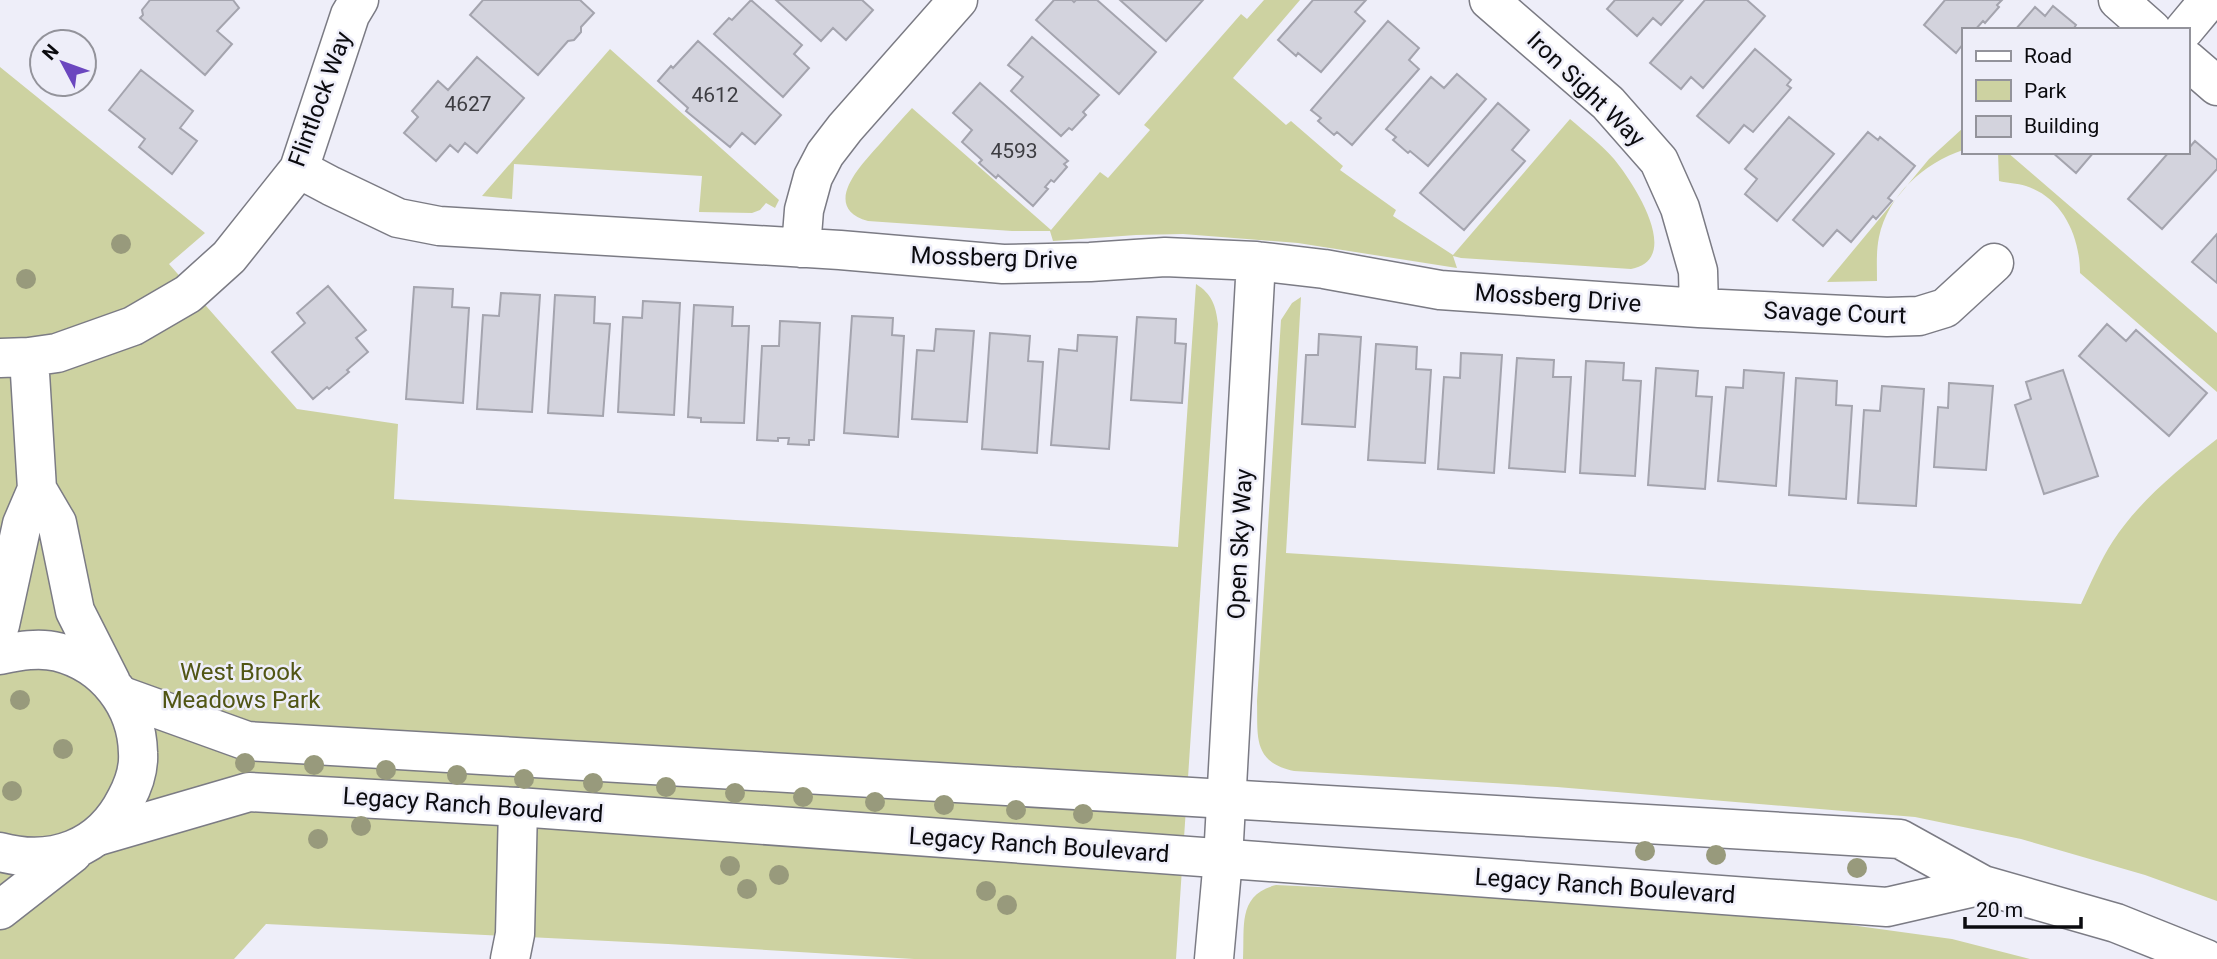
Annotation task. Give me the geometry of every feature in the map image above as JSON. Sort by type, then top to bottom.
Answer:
[{"type":"street","name":"Flintlock Way","points":[[14,358],[57,354],[133,326],[188,294],[229,257],[299,169],[351,15],[359,0]]},
{"type":"street","points":[[801,248],[804,210],[813,177],[825,154],[958,0]]},
{"type":"street","name":"Iron Sight Way","points":[[1489,0],[1608,103],[1659,161],[1680,208],[1698,271],[1699,308]]},
{"type":"street","points":[[2118,0],[2150,28]]},
{"type":"street","points":[[2186,28],[2209,0]]},
{"type":"street","points":[[2189,62],[2217,86]]},
{"type":"street","name":"Mossberg Drive","points":[[299,169],[398,218],[439,226],[801,248],[1003,264],[1165,257],[1256,261],[1324,269],[1440,290],[1699,308]]},
{"type":"street","name":"Open Sky Way","points":[[1214,959],[1225,828],[1256,261]]},
{"type":"street","name":"Savage Court","points":[[1699,308],[1887,317],[1919,316],[1945,308],[1994,263]]},
{"type":"street","points":[[0,910],[88,842],[119,813],[133,786],[138,755],[135,724],[75,611],[57,523],[37,489],[14,358]]},
{"type":"street","points":[[0,625],[22,524],[37,489]]},
{"type":"street","points":[[0,655],[24,649],[57,651],[87,663],[117,690]]},
{"type":"street","name":"Legacy Ranch Boulevard","points":[[117,690],[247,741],[1177,797],[1225,828],[1887,906],[1983,885]]},
{"type":"street","name":"Legacy Ranch Boulevard","points":[[0,852],[20,858],[50,857],[88,842],[249,792],[518,807],[1225,828],[1900,839],[1983,885],[2116,923],[2207,959]]},
{"type":"street","points":[[510,959],[515,934],[518,807]]},
{"type":"green space","points":[[1264,0],[1300,0],[1233,78],[1286,125],[1291,121],[1343,166],[1340,170],[1396,210],[1393,216],[1453,255],[1570,119],[1614,159],[1642,201],[1654,236],[1653,251],[1646,262],[1631,269],[1453,256],[1457,268],[1298,243],[1183,234],[1053,241],[1050,231],[868,221],[854,215],[847,206],[846,196],[855,174],[912,108],[1051,230],[1100,172],[1108,178],[1150,130],[1144,125],[1241,14],[1247,19]]},
{"type":"green space","points":[[610,49],[779,200],[775,208],[766,203],[760,210],[752,213],[699,212],[702,176],[514,164],[512,199],[482,196]]},
{"type":"green space","name":"West Brook Meadows Park","points":[[0,67],[28,90],[28,98],[38,98],[205,233],[169,264],[297,409],[398,424],[394,499],[1178,547],[1196,284],[1212,301],[1218,324],[1176,959],[914,959],[266,924],[234,959],[0,959]]},
{"type":"green space","points":[[1962,129],[1962,150],[1935,163],[1905,188],[1929,159]]},
{"type":"green space","points":[[1998,154],[2009,154],[2217,333],[2217,392],[2080,273],[2073,233],[2067,220],[2050,200],[2023,185],[1999,181]]},
{"type":"green space","points":[[1898,197],[1890,208],[1879,237],[1877,281],[1827,282]]},
{"type":"green space","points":[[1301,297],[1286,553],[2081,604],[2104,556],[2135,512],[2161,486],[2217,439],[2217,901],[2145,875],[2021,839],[1915,817],[1557,787],[1294,771],[1280,767],[1264,754],[1260,746],[1257,701],[1281,320],[1292,303]]},
{"type":"green space","points":[[1276,885],[1510,896],[1814,920],[1952,939],[2030,959],[1243,959],[1244,924],[1249,904],[1263,890]]},
{"type":"building","points":[[150,0],[233,0],[239,8],[217,31],[232,44],[205,75],[140,18],[143,15],[142,10]]},
{"type":"building","points":[[483,0],[580,0],[594,13],[581,27],[581,32],[574,40],[568,41],[538,75],[470,15]]},
{"type":"building","points":[[751,0],[802,45],[794,54],[809,68],[783,97],[714,34]]},
{"type":"building","points":[[776,0],[862,0],[873,10],[846,40],[833,28],[821,41]]},
{"type":"building","points":[[1054,0],[1097,0],[1156,52],[1119,94],[1036,20]]},
{"type":"building","points":[[1120,0],[1203,0],[1166,41]]},
{"type":"building","points":[[1313,0],[1366,0],[1355,12],[1365,21],[1321,72],[1278,40]]},
{"type":"building","points":[[1615,0],[1683,0],[1661,25],[1653,18],[1637,36],[1607,9]]},
{"type":"building","points":[[1705,0],[1747,0],[1765,16],[1703,88],[1691,77],[1681,89],[1650,63]]},
{"type":"building","points":[[1945,0],[2002,0],[1985,23],[1983,21],[1977,28],[1962,28],[1962,45],[1956,53],[1924,25]]},
{"type":"building","points":[[2053,6],[2076,25],[2074,28],[2017,28],[2035,7],[2045,16]]},
{"type":"building","points":[[1388,21],[1419,48],[1409,60],[1419,69],[1352,145],[1337,132],[1334,135],[1318,121],[1321,118],[1311,110]]},
{"type":"building","points":[[1032,37],[1099,95],[1083,112],[1086,115],[1072,130],[1069,128],[1061,136],[1011,91],[1023,77],[1008,65]]},
{"type":"building","points":[[698,41],[781,115],[755,144],[742,133],[730,147],[686,111],[688,108],[658,81]]},
{"type":"building","points":[[1755,49],[1791,80],[1787,85],[1791,88],[1753,132],[1744,125],[1729,143],[1697,116]]},
{"type":"building","points":[[477,57],[524,98],[477,153],[465,143],[458,152],[450,145],[436,161],[404,133],[418,117],[412,111],[438,81],[448,90]]},
{"type":"building","points":[[141,70],[193,111],[180,128],[197,141],[172,174],[139,147],[145,139],[109,110]]},
{"type":"building","points":[[1457,74],[1486,99],[1428,166],[1393,140],[1396,137],[1386,129],[1431,77],[1444,88]]},
{"type":"building","points":[[980,83],[1068,161],[1064,164],[1067,167],[1054,182],[1051,180],[1045,187],[1048,189],[1033,206],[998,175],[996,178],[979,163],[982,160],[962,142],[972,130],[953,113]]},
{"type":"building","points":[[1498,103],[1529,130],[1512,150],[1525,161],[1464,230],[1420,193]]},
{"type":"building","points":[[1789,117],[1834,154],[1777,221],[1745,194],[1757,179],[1745,169]]},
{"type":"building","points":[[1868,132],[1878,140],[1880,137],[1915,166],[1888,198],[1892,201],[1876,219],[1873,216],[1851,242],[1837,230],[1823,246],[1793,220]]},
{"type":"building","points":[[2195,141],[2217,160],[2217,169],[2162,229],[2128,199],[2167,154],[2189,154],[2189,148]]},
{"type":"building","points":[[2054,154],[2092,154],[2076,173]]},
{"type":"building","points":[[2217,234],[2217,283],[2192,262]]},
{"type":"building","points":[[328,286],[366,330],[356,338],[368,352],[347,370],[349,372],[313,399],[272,352],[305,323],[297,313]]},
{"type":"building","points":[[414,287],[453,289],[452,307],[469,308],[463,403],[406,399]]},
{"type":"building","points":[[501,293],[540,295],[532,412],[477,409],[483,315],[499,316]]},
{"type":"building","points":[[555,295],[595,297],[594,323],[610,324],[603,416],[548,413]]},
{"type":"building","points":[[643,301],[680,303],[674,415],[618,412],[623,317],[642,318]]},
{"type":"building","points":[[694,305],[733,307],[732,326],[749,326],[744,423],[701,422],[701,418],[688,417]]},
{"type":"building","points":[[852,316],[893,318],[892,335],[904,336],[898,437],[844,433]]},
{"type":"building","points":[[1137,317],[1176,319],[1175,343],[1186,344],[1182,403],[1131,400]]},
{"type":"building","points":[[780,321],[820,323],[814,440],[809,440],[809,445],[788,444],[789,438],[778,438],[778,441],[757,440],[762,346],[779,346]]},
{"type":"building","points":[[2107,324],[2126,341],[2136,330],[2207,393],[2169,436],[2079,356]]},
{"type":"building","points":[[936,329],[974,331],[967,422],[912,419],[917,350],[934,351]]},
{"type":"building","points":[[990,333],[1030,336],[1028,361],[1043,362],[1037,453],[982,449]]},
{"type":"building","points":[[1319,334],[1361,337],[1355,427],[1302,424],[1306,355],[1318,355]]},
{"type":"building","points":[[1078,335],[1117,337],[1109,449],[1051,445],[1059,349],[1077,351]]},
{"type":"building","points":[[1376,344],[1417,347],[1416,369],[1431,370],[1425,463],[1368,460]]},
{"type":"building","points":[[1461,353],[1502,355],[1494,473],[1438,469],[1444,377],[1460,378]]},
{"type":"building","points":[[1517,358],[1554,360],[1553,377],[1571,377],[1565,472],[1509,468]]},
{"type":"building","points":[[1586,361],[1624,363],[1623,380],[1641,381],[1635,476],[1580,473]]},
{"type":"building","points":[[1656,368],[1698,371],[1696,396],[1712,397],[1705,489],[1648,485]]},
{"type":"building","points":[[1744,370],[1784,373],[1776,486],[1718,481],[1726,387],[1743,388]]},
{"type":"building","points":[[2063,370],[2098,476],[2044,494],[2015,405],[2031,399],[2026,382]]},
{"type":"building","points":[[1796,378],[1837,381],[1836,405],[1852,406],[1846,499],[1789,495]]},
{"type":"building","points":[[1949,383],[1993,386],[1986,470],[1934,467],[1938,407],[1948,408]]},
{"type":"building","points":[[1882,386],[1924,389],[1916,506],[1858,503],[1864,410],[1880,411]]}]
